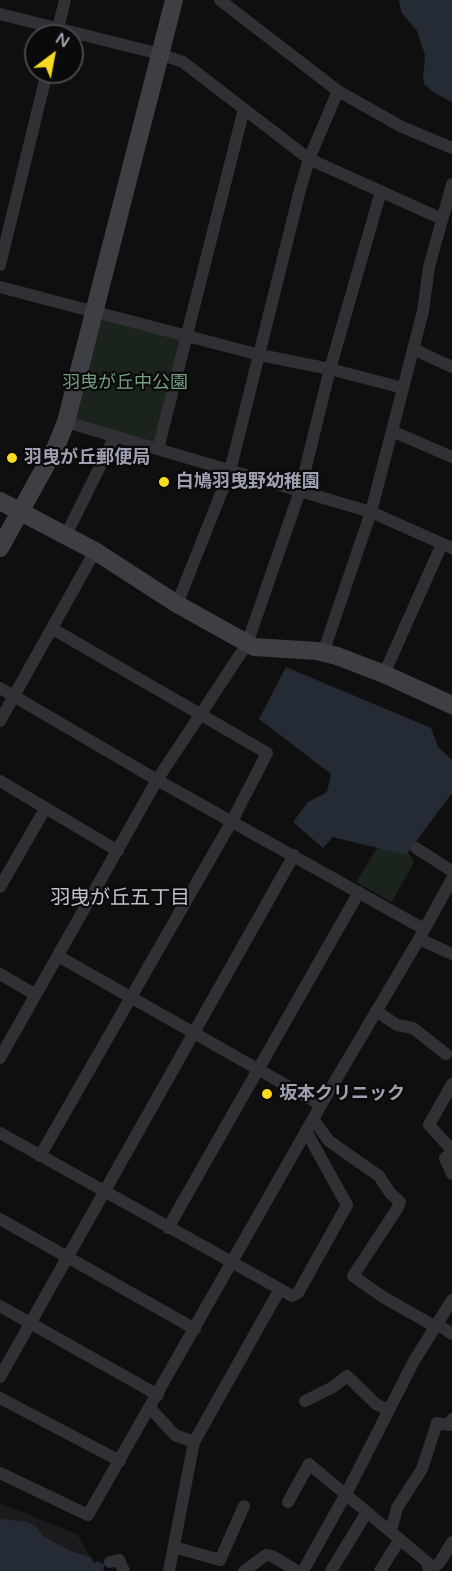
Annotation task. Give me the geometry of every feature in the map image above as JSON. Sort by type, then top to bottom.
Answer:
[{"type":"street","points":[[59,24],[65,0]]},
{"type":"street","points":[[0,548],[55,449],[66,422],[174,0]]},
{"type":"street","points":[[220,0],[338,91],[402,127],[452,148]]},
{"type":"street","points":[[0,14],[32,24]]},
{"type":"street","points":[[84,38],[160,54],[183,62],[309,159],[442,219]]},
{"type":"street","points":[[0,265],[44,84]]},
{"type":"street","points":[[177,604],[230,471],[309,159],[338,91]]},
{"type":"street","points":[[158,449],[244,109]]},
{"type":"street","points":[[323,652],[371,512],[423,311],[429,267],[452,184]]},
{"type":"street","points":[[1,1055],[157,780],[247,644],[300,491],[330,369],[381,191]]},
{"type":"street","points":[[0,287],[186,336],[403,388]]},
{"type":"street","points":[[413,349],[452,367]]},
{"type":"street","points":[[66,422],[371,512],[447,546],[384,674]]},
{"type":"street","points":[[392,431],[452,458]]},
{"type":"street","points":[[66,535],[114,436]]},
{"type":"street","points":[[0,501],[95,551],[177,604],[247,644],[272,650],[323,652],[384,674],[451,703]]},
{"type":"street","points":[[0,721],[95,551]]},
{"type":"street","points":[[40,1156],[232,821],[267,753],[53,629]]},
{"type":"street","points":[[0,688],[157,780],[359,892],[452,954]]},
{"type":"street","points":[[0,781],[118,851]]},
{"type":"street","points":[[0,887],[45,808]]},
{"type":"street","points":[[416,848],[452,871]]},
{"type":"street","points":[[0,1377],[294,855]]},
{"type":"street","points":[[0,1473],[88,1515],[452,879]]},
{"type":"street","points":[[168,1228],[359,892]]},
{"type":"street","points":[[58,956],[321,1105]]},
{"type":"street","points":[[0,974],[36,995]]},
{"type":"street","points":[[376,1011],[397,1025],[413,1028],[446,1054]]},
{"type":"street","points":[[452,1084],[429,1125],[452,1151],[445,1158],[452,1174]]},
{"type":"street","points":[[313,1119],[329,1141],[378,1176],[390,1193],[400,1202],[353,1276],[383,1297],[452,1334]]},
{"type":"street","points":[[0,1133],[292,1296],[298,1293],[347,1205],[306,1131]]},
{"type":"street","points":[[0,1220],[195,1329]]},
{"type":"street","points":[[169,1571],[194,1442],[280,1289]]},
{"type":"street","points":[[303,1571],[346,1494],[414,1361],[452,1300]]},
{"type":"street","points":[[0,1306],[158,1395]]},
{"type":"street","points":[[305,1401],[333,1387],[347,1376],[376,1404],[388,1410]]},
{"type":"street","points":[[0,1398],[120,1461]]},
{"type":"street","points":[[150,1408],[175,1435],[194,1442]]},
{"type":"street","points":[[380,1571],[395,1535],[397,1508],[422,1469],[437,1424],[449,1425],[452,1419]]},
{"type":"street","points":[[288,1502],[309,1464],[427,1562],[429,1571],[440,1562],[452,1542]]},
{"type":"street","points":[[174,1547],[220,1560],[244,1506]]},
{"type":"street","points":[[331,1571],[367,1512]]},
{"type":"street","points":[[244,1571],[266,1555],[272,1556],[297,1571]]},
{"type":"street","points":[[110,1562],[119,1560],[123,1571]]},
{"type":"shaded area","points":[[399,0],[452,0],[452,102],[425,85],[423,80],[425,55],[417,31],[401,12]]},
{"type":"shaded area","points":[[286,667],[431,728],[438,747],[452,760],[452,793],[406,855],[333,837],[323,848],[293,822],[308,802],[327,792],[331,774],[259,719]]},
{"type":"shaded area","points":[[0,1503],[77,1534],[99,1571],[0,1571]]},
{"type":"shaded area","points":[[0,1519],[28,1522],[35,1526],[43,1536],[71,1551],[92,1558],[91,1560],[95,1563],[97,1561],[105,1565],[103,1569],[105,1571],[0,1571]]},
{"type":"green space","name":"羽曳が丘中公園","points":[[98,318],[180,339],[155,443],[72,419]]},
{"type":"green space","points":[[377,848],[408,852],[414,862],[392,902],[356,882]]},
{"type":"place","name":"羽曳が丘郵便局","points":[[12,458]]},
{"type":"place","name":"白鳩羽曳野幼稚園","points":[[164,482]]},
{"type":"place","name":"坂本クリニック","points":[[267,1094]]},
{"type":"district","name":"羽曳が丘五丁目","points":[[120,899]]}]
